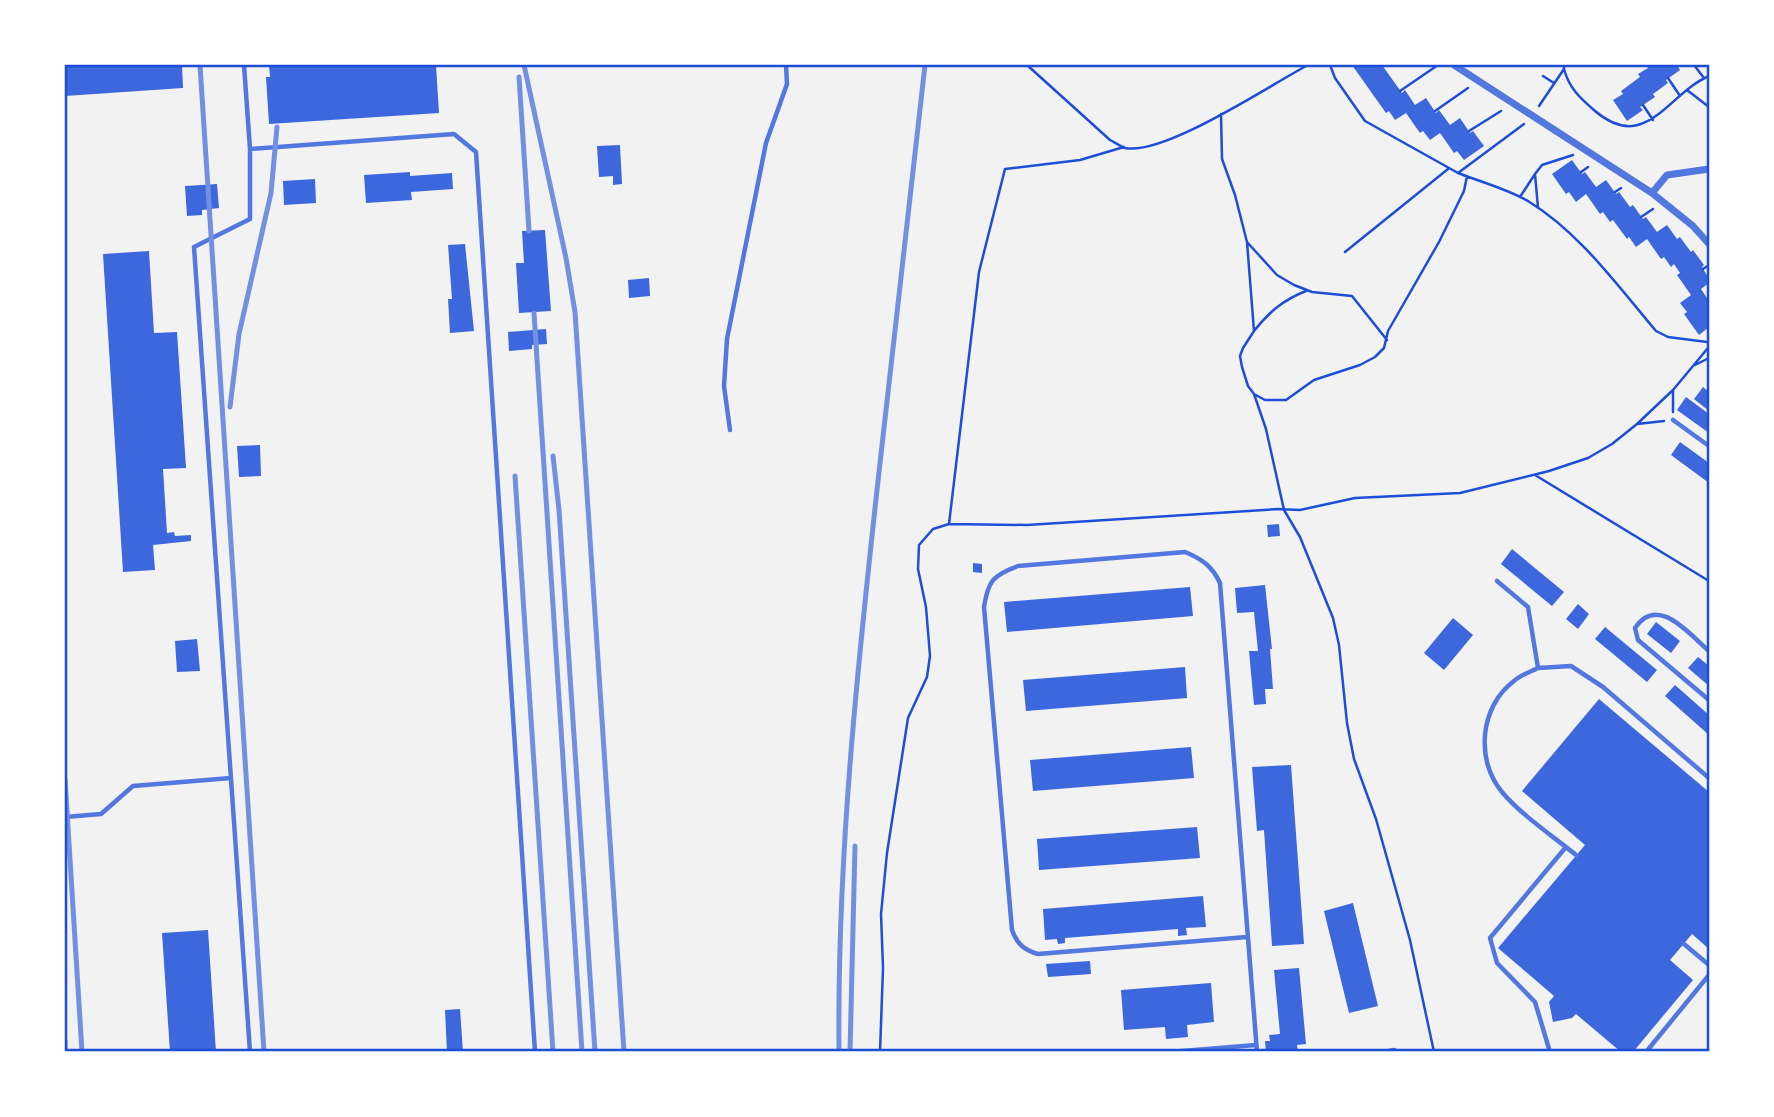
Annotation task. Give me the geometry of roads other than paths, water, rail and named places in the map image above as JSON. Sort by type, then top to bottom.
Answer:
[{"type":"street","points":[[1454,65],[1652,193],[1693,226],[1709,244]]},
{"type":"street","points":[[1652,193],[1667,175],[1709,169]]},
{"type":"lane","points":[[244,65],[250,149],[250,219],[194,247],[250,1052]]},
{"type":"lane","points":[[730,430],[724,386],[727,339],[766,143],[786,84],[786,65]]},
{"type":"lane","points":[[250,149],[454,134],[476,152],[536,1052]]},
{"type":"lane","points":[[1673,420],[1709,446]]},
{"type":"lane","points":[[1247,937],[1038,954],[1026,951],[1016,940],[1012,930],[984,607],[987,586],[1001,572],[1018,566],[1185,552],[1201,559],[1214,570],[1220,583],[1257,1052]]},
{"type":"lane","points":[[1497,581],[1528,607],[1538,668]]},
{"type":"lane","points":[[1709,651],[1667,615],[1652,614],[1642,618],[1635,628],[1638,640],[1709,700]]},
{"type":"lane","points":[[1576,855],[1501,791],[1487,765],[1484,729],[1494,703],[1513,681],[1538,668],[1571,666],[1603,687],[1709,778]]},
{"type":"lane","points":[[65,817],[101,814],[132,786],[231,778]]},
{"type":"lane","points":[[1550,1052],[1535,1002],[1497,963],[1490,938],[1566,847]]},
{"type":"lane","points":[[1684,944],[1709,965]]},
{"type":"lane","points":[[1646,1052],[1709,975]]},
{"type":"lane","points":[[1170,1052],[1257,1045]]},
{"type":"lane","points":[[1384,1052],[1398,1052]]},
{"type":"railway","points":[[200,65],[264,1052]]},
{"type":"railway","points":[[524,65],[566,258],[575,312],[624,1052]]},
{"type":"railway","points":[[839,1052],[841,909],[856,695],[925,65]]},
{"type":"railway","points":[[519,77],[529,231]]},
{"type":"railway","points":[[230,407],[239,334],[271,193],[277,127]]},
{"type":"railway","points":[[534,313],[582,1052]]},
{"type":"railway","points":[[553,456],[559,510],[595,1052]]},
{"type":"railway","points":[[515,476],[553,1052]]},
{"type":"railway","points":[[65,779],[82,1052]]},
{"type":"railway","points":[[850,1052],[855,846]]},
{"type":"railway","points":[[65,1041],[65,1052]]}]
